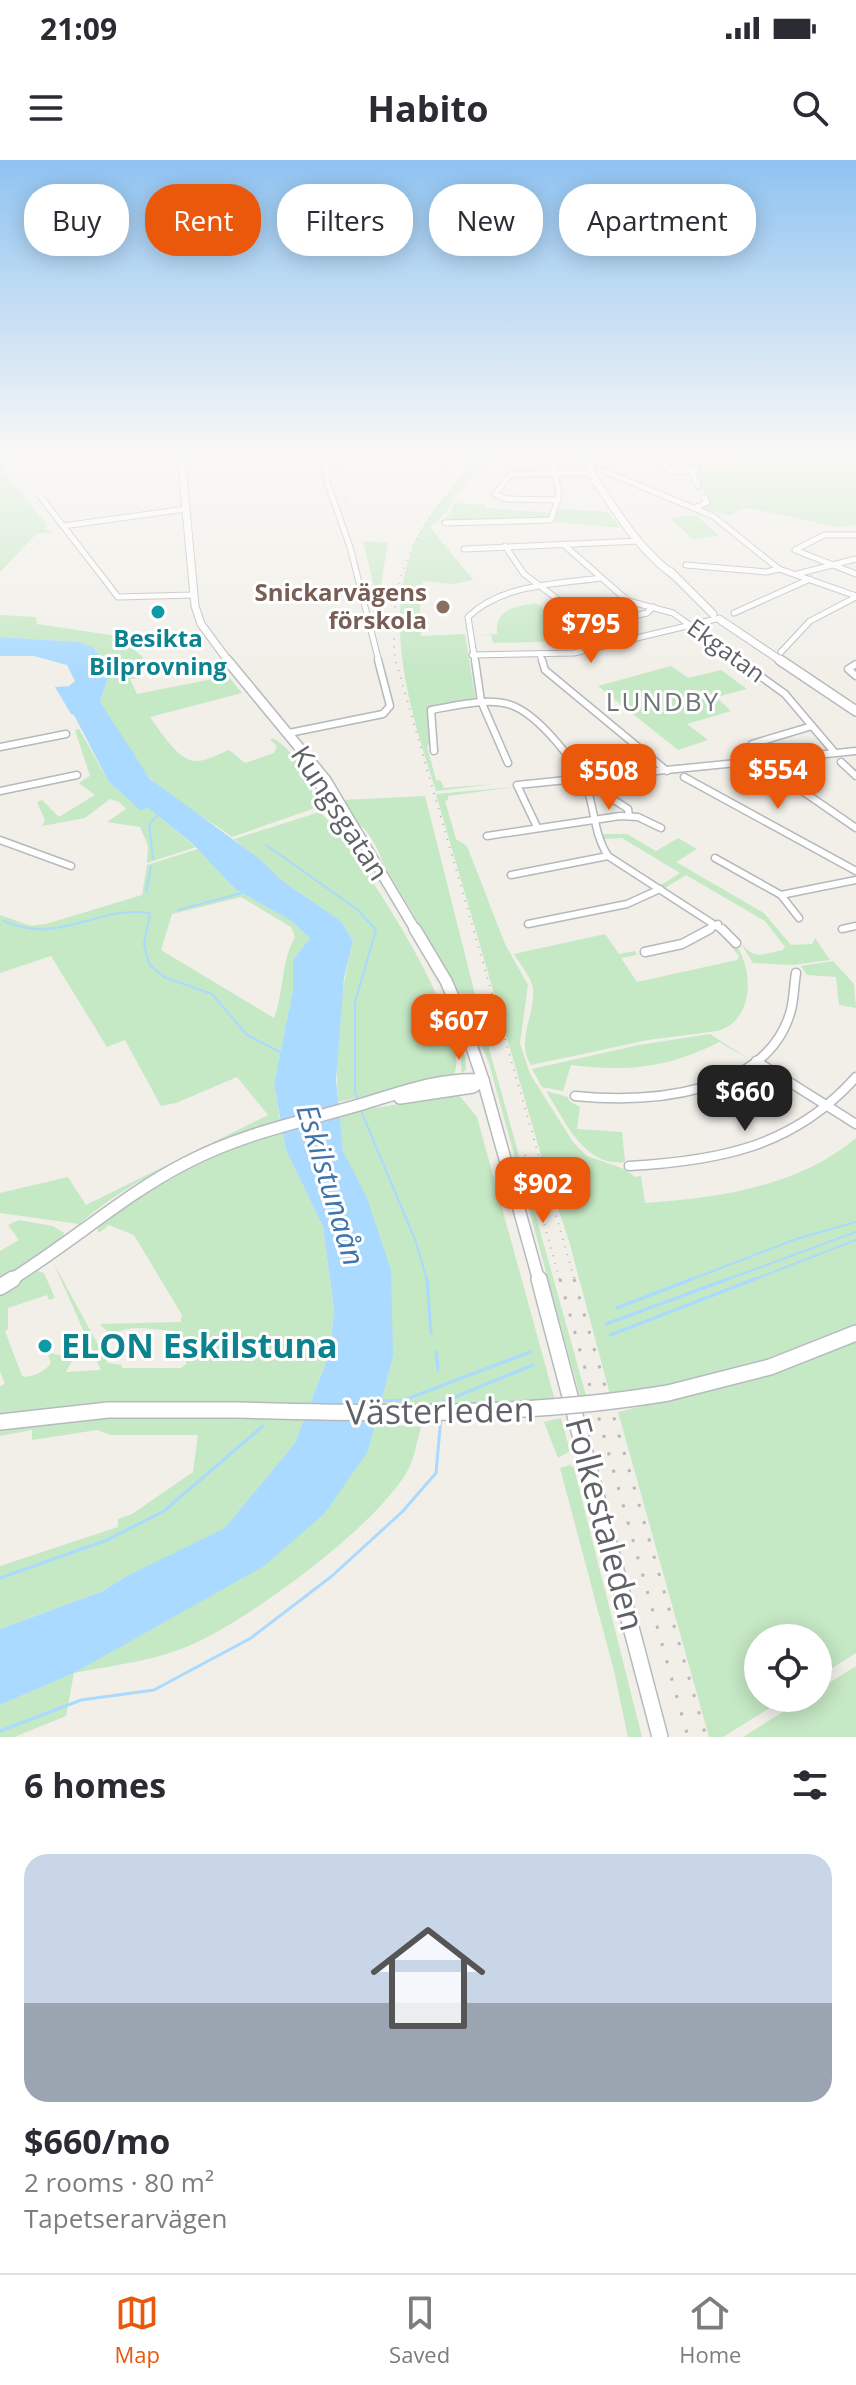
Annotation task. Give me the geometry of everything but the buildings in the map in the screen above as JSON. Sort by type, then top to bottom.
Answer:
[{"type":"main road","name":"Kungsgatan","points":[[188,529],[196,613],[207,635],[290,735],[291,741],[390,890],[446,981],[483,1080]]},
{"type":"main road","points":[[629,529],[659,561],[720,616],[856,711]]},
{"type":"main road","points":[[0,1287],[39,1263],[150,1182],[198,1156],[268,1128],[368,1102],[462,1089],[483,1080]]},
{"type":"main road","name":"Folkestaleden","points":[[483,1080],[568,1384],[660,1737]]},
{"type":"main road","name":"Västerleden","points":[[5,1423],[108,1410],[456,1415],[567,1409],[668,1393],[770,1367],[856,1333]]},
{"type":"street","points":[[65,529],[118,597],[193,595]]},
{"type":"street","points":[[290,735],[383,714],[390,706],[344,529]]},
{"type":"street","points":[[729,529],[779,569],[856,596]]},
{"type":"street","points":[[856,535],[840,531],[828,533],[810,540],[796,551],[856,574]]},
{"type":"street","points":[[464,549],[639,541]]},
{"type":"street","name":"Ekgatan","points":[[563,544],[628,601],[670,611],[785,694],[835,753]]},
{"type":"street","points":[[505,546],[524,574],[594,625],[647,613],[653,607]]},
{"type":"street","points":[[795,574],[856,559]]},
{"type":"street","points":[[686,565],[766,572],[779,569]]},
{"type":"street","points":[[508,763],[482,705],[467,624],[473,611],[495,598],[540,586],[601,578]]},
{"type":"street","points":[[472,655],[586,651],[720,616],[810,579]]},
{"type":"street","points":[[781,652],[810,621],[856,596]]},
{"type":"street","points":[[540,654],[545,670],[667,771]]},
{"type":"street","points":[[856,664],[848,671],[856,676]]},
{"type":"street","points":[[434,751],[431,710],[509,704],[529,716],[583,780],[599,843],[608,856],[718,924],[736,943]]},
{"type":"street","points":[[767,760],[752,744],[812,726]]},
{"type":"street","points":[[0,747],[66,734]]},
{"type":"street","points":[[537,827],[517,785],[856,751]]},
{"type":"street","points":[[841,762],[856,776]]},
{"type":"street","points":[[0,791],[77,775]]},
{"type":"street","points":[[684,777],[856,871]]},
{"type":"street","points":[[782,777],[808,798],[856,828]]},
{"type":"street","points":[[611,798],[628,809],[629,816]]},
{"type":"street","points":[[487,836],[594,817],[629,816],[661,828]]},
{"type":"street","points":[[0,840],[71,866]]},
{"type":"street","points":[[511,875],[608,856]]},
{"type":"street","points":[[715,858],[781,895],[799,918]]},
{"type":"street","points":[[781,895],[856,880]]},
{"type":"street","points":[[528,924],[627,904],[660,889]]},
{"type":"street","points":[[645,952],[682,944],[718,924]]},
{"type":"street","points":[[842,929],[856,926]]},
{"type":"street","points":[[575,1096],[619,1100],[682,1093],[716,1083],[756,1061],[781,1036],[789,1021],[796,995],[796,973]]},
{"type":"street","points":[[756,1061],[856,1124]]},
{"type":"street","points":[[629,1166],[688,1162],[736,1153],[780,1136],[828,1107],[856,1077]]},
{"type":"green space","points":[[0,529],[44,529],[53,532],[36,534],[0,572]]},
{"type":"green space","points":[[422,529],[431,529],[473,580],[453,584],[423,581],[421,636],[465,634],[476,702],[428,708],[430,741],[427,747],[436,780],[441,781],[444,788],[495,784],[436,791],[418,731],[404,668],[400,605],[405,574]]},
{"type":"green space","points":[[682,529],[711,529],[719,536],[693,539]]},
{"type":"green space","points":[[363,541],[388,543],[378,602]]},
{"type":"green space","points":[[536,603],[558,620],[566,618],[582,629],[569,633],[577,641],[493,643],[491,635],[473,636],[497,634],[499,619],[508,610]]},
{"type":"green space","points":[[0,615],[36,617],[37,624],[117,636],[143,657],[138,678],[130,679],[137,694],[228,676],[242,693],[150,717],[170,744],[190,760],[205,760],[229,750],[245,763],[274,753],[277,746],[270,740],[273,738],[296,760],[318,807],[232,837],[170,795],[136,762],[100,702],[111,669],[80,642],[0,637]]},
{"type":"green space","points":[[671,666],[688,678],[721,670],[747,689],[716,697],[731,711],[687,724],[708,740],[678,750],[598,686]]},
{"type":"green space","points":[[79,729],[109,782],[139,809],[148,808],[196,847],[147,863],[148,845],[140,827],[107,822],[126,809],[110,799],[85,818],[42,826],[45,820],[37,802],[42,800],[59,817],[95,795],[79,783],[90,776],[75,730]]},
{"type":"green space","points":[[513,787],[448,796],[445,801],[456,839],[467,846],[505,944],[528,985],[520,1043],[530,1074],[573,1142],[587,1156],[624,1169],[635,1177],[641,1176],[645,1203],[701,1198],[783,1179],[833,1155],[856,1138],[856,1326],[766,1360],[611,1398],[569,1241],[548,1179],[436,794]]},
{"type":"green space","points":[[425,796],[485,1034],[587,1399],[581,1400],[489,1063],[428,939],[376,846],[364,828],[356,824],[342,800]]},
{"type":"green space","points":[[329,803],[396,910],[344,831],[330,818],[323,804]]},
{"type":"green space","points":[[320,812],[337,831],[384,899],[431,983],[448,1022],[456,1054],[453,1077],[338,1102],[339,1021],[353,941],[341,921],[284,882],[234,839]]},
{"type":"green space","points":[[603,834],[627,834],[656,851],[678,838],[697,849],[676,862],[764,913],[791,945],[812,944],[815,938],[830,960],[792,965],[753,963],[740,942],[750,952],[759,955],[785,947],[765,921],[686,875],[665,888],[661,885],[680,873],[622,838],[604,839]]},
{"type":"green space","points":[[198,849],[235,889],[290,920],[310,938],[293,960],[293,990],[274,1084],[280,1120],[201,1151],[149,1176],[101,1206],[79,1224],[0,1213],[0,1193],[68,1177],[86,1205],[268,1115],[237,1077],[176,1103],[161,1106],[125,1040],[107,1047],[51,956],[0,973],[0,915],[31,926],[46,924],[142,895],[147,865]],"holes":[[[241,897],[291,927],[295,937],[287,957],[274,1018],[161,950],[172,914]]]},
{"type":"green space","points":[[403,921],[425,956],[451,1012],[465,1057],[466,1069],[461,1075],[460,1047],[451,1016],[420,949]]},
{"type":"green space","points":[[605,934],[619,954],[635,951],[637,955],[621,958],[637,982],[737,960],[739,956],[730,945],[736,945],[748,981],[744,1006],[738,1017],[729,1026],[717,1031],[648,1040],[531,1065],[525,1037],[533,988],[514,954]]},
{"type":"green space","points":[[833,961],[854,984],[856,1008],[839,1005],[836,977],[807,975],[801,966]]},
{"type":"green space","points":[[710,1034],[750,1060],[719,1042],[682,1058],[647,1066],[611,1068],[571,1065],[563,1091],[542,1087],[532,1069],[639,1045]]},
{"type":"green space","points":[[546,1091],[568,1097],[569,1101],[580,1107],[577,1129],[622,1132],[625,1162],[611,1162],[587,1150],[568,1127]]},
{"type":"green space","points":[[458,1094],[477,1117],[556,1404],[379,1408],[393,1357],[343,1151],[339,1114]]},
{"type":"green space","points":[[282,1129],[286,1150],[323,1227],[334,1310],[330,1352],[309,1406],[177,1401],[0,1417],[0,1386],[5,1384],[0,1371],[0,1293],[38,1271],[44,1273],[55,1298],[49,1300],[47,1295],[8,1308],[8,1329],[5,1331],[22,1376],[33,1375],[49,1366],[51,1363],[47,1352],[73,1359],[66,1372],[101,1370],[53,1262],[108,1363],[122,1365],[122,1368],[181,1368],[186,1364],[186,1346],[174,1331],[135,1328],[112,1332],[100,1324],[181,1322],[182,1315],[134,1235],[109,1225],[99,1233],[96,1227],[186,1171]]},
{"type":"green space","points":[[19,1220],[53,1226],[64,1233],[63,1237],[0,1280],[0,1251],[19,1240],[8,1225]]},
{"type":"green space","points":[[856,1342],[856,1653],[832,1668],[832,1624],[744,1624],[744,1712],[763,1712],[723,1737],[709,1737],[618,1412],[769,1375]]},
{"type":"green space","points":[[153,1416],[304,1420],[295,1443],[225,1529],[125,1577],[103,1591],[0,1629],[0,1566],[118,1527],[118,1519],[132,1514],[193,1472],[198,1435],[111,1435],[97,1430],[32,1440],[32,1430],[0,1436],[0,1431],[67,1421]]},
{"type":"green space","points":[[561,1418],[570,1451],[558,1458],[544,1422]]},
{"type":"green space","points":[[375,1423],[421,1427],[409,1468],[394,1490],[343,1541],[279,1592],[217,1632],[179,1650],[74,1673],[368,1451]]},
{"type":"green space","points":[[570,1465],[574,1468],[642,1737],[628,1737],[614,1671],[560,1468]]},
{"type":"green space","points":[[856,1666],[856,1737],[743,1737],[783,1712],[832,1712],[832,1681]]},
{"type":"green space","points":[[74,1673],[66,1716],[14,1737],[0,1737],[0,1705]]},
{"type":"water","name":"Eskilstunaån","points":[[0,637],[80,642],[92,647],[111,669],[100,702],[150,779],[257,857],[284,882],[341,921],[353,941],[344,978],[336,1080],[343,1151],[367,1198],[391,1270],[393,1357],[368,1451],[325,1513],[264,1566],[74,1673],[0,1705],[0,1629],[103,1591],[225,1528],[295,1443],[330,1352],[334,1310],[323,1227],[286,1150],[274,1084],[293,990],[293,960],[310,938],[290,920],[235,889],[193,844],[148,808],[140,810],[109,782],[74,715],[55,687],[69,686],[75,681],[67,665],[34,656],[0,656]]},
{"type":"waterway","points":[[153,859],[149,824],[157,816]]},
{"type":"waterway","points":[[266,845],[358,910],[376,930],[355,1002],[355,1092],[358,1101]]},
{"type":"waterway","points":[[146,892],[151,866]]},
{"type":"waterway","points":[[178,910],[242,893]]},
{"type":"waterway","points":[[4,921],[25,928],[43,929],[112,914],[150,913],[144,944],[149,964],[164,977],[212,994],[247,1035],[282,1053]]},
{"type":"waterway","points":[[361,1111],[416,1242],[427,1281]]},
{"type":"waterway","points":[[687,1281],[799,1238],[856,1222]]},
{"type":"waterway","points":[[723,1281],[856,1232]]},
{"type":"waterway","points":[[750,1281],[856,1240]]},
{"type":"waterway","points":[[427,1279],[431,1333]]},
{"type":"waterway","points":[[617,1308],[692,1279]]},
{"type":"waterway","points":[[606,1324],[728,1279]]},
{"type":"waterway","points":[[610,1335],[755,1279]]},
{"type":"waterway","points":[[436,1352],[438,1370]]},
{"type":"waterway","points":[[380,1401],[404,1400],[530,1352]]},
{"type":"waterway","points":[[442,1407],[443,1402],[533,1365]]},
{"type":"waterway","points":[[0,1731],[81,1700],[154,1690],[251,1638],[332,1576],[402,1512],[436,1473],[441,1417]]},
{"type":"waterway","points":[[0,1578],[107,1540],[164,1511],[263,1426]]},
{"type":"railway","points":[[423,529],[403,571],[397,596],[395,658],[575,1281]]},
{"type":"railway","points":[[525,1155],[560,1281]]},
{"type":"railway","points":[[560,1279],[688,1737]]},
{"type":"railway","points":[[574,1279],[706,1737]]},
{"type":"place","name":"Snickarvägens förskola","points":[[443,607]]},
{"type":"place","name":"Besikta Bilprovning","points":[[158,612]]},
{"type":"place","name":"ELON Eskilstuna","points":[[45,1346]]},
{"type":"district","name":"LUNDBY","points":[[663,702]]}]
